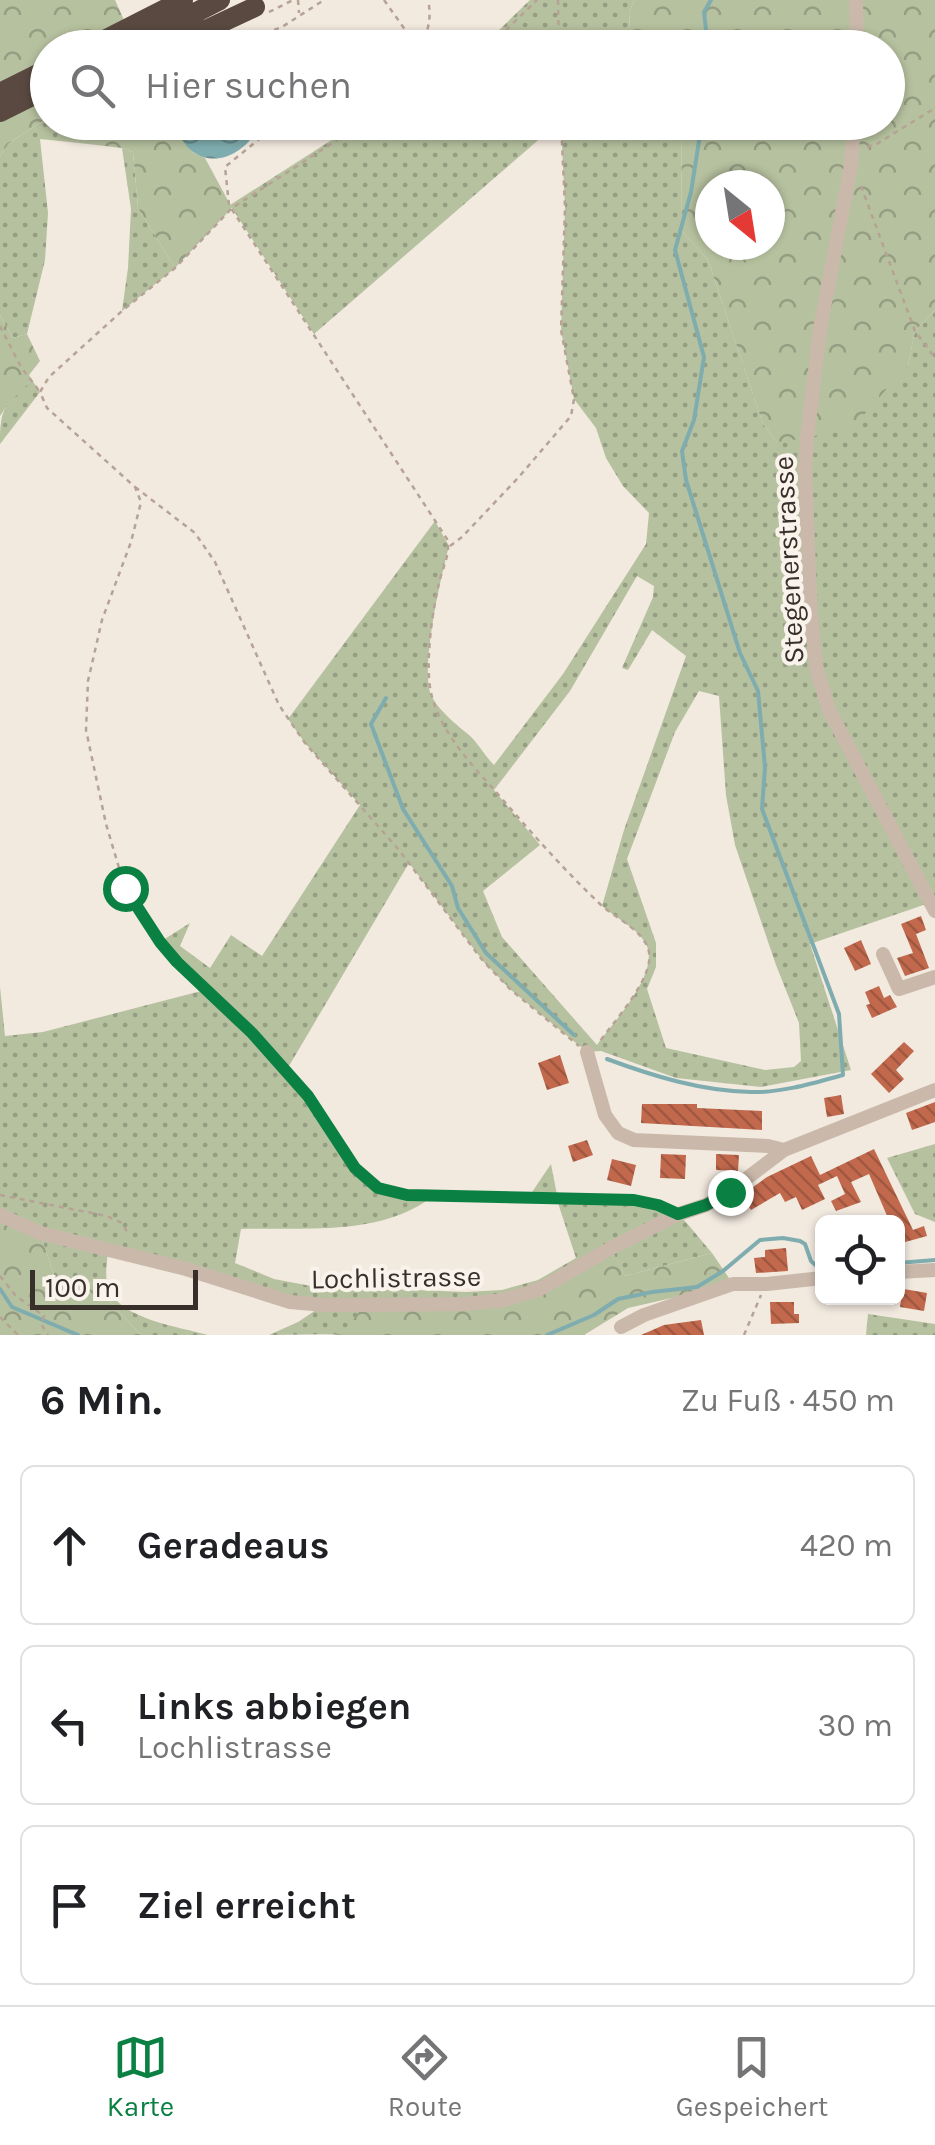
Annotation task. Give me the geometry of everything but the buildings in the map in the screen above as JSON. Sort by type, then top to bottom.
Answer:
[{"type":"highway","points":[[125,30],[183,0]]},
{"type":"highway","points":[[161,30],[220,0]]},
{"type":"highway","points":[[204,30],[263,6]]},
{"type":"highway","points":[[0,93],[30,78]]},
{"type":"highway","points":[[0,112],[30,97]]},
{"type":"street","points":[[856,0],[857,30]]},
{"type":"street","name":"Stegenerstrasse","points":[[853,140],[820,329],[807,438],[811,618],[817,671],[829,710],[935,911]]},
{"type":"street","points":[[884,954],[899,988],[935,978]]},
{"type":"street","points":[[587,1052],[605,1115],[618,1133],[634,1140],[784,1150]]},
{"type":"street","name":"Lochlistrasse","points":[[0,1215],[40,1233],[186,1269],[290,1302],[466,1304],[504,1300],[540,1290],[611,1248],[678,1214],[706,1205],[730,1192],[784,1150],[935,1090]]},
{"type":"street","points":[[905,1272],[935,1270]]},
{"type":"street","points":[[620,1327],[733,1284],[815,1279]]},
{"type":"path","points":[[263,6],[294,0]]},
{"type":"path","points":[[276,30],[324,0]]},
{"type":"path","points":[[384,0],[406,30]]},
{"type":"path","points":[[428,0],[428,30]]},
{"type":"path","points":[[506,30],[536,0]]},
{"type":"path","points":[[558,0],[559,30]]},
{"type":"path","points":[[905,126],[935,108]]},
{"type":"path","points":[[259,140],[225,166],[232,208],[449,546]]},
{"type":"path","points":[[40,392],[49,376],[175,268],[232,208],[336,140]]},
{"type":"path","points":[[0,326],[46,408],[135,487],[195,533],[215,562],[279,705],[305,742],[399,850],[483,961],[511,990],[587,1052],[640,986],[649,965],[649,952],[644,940],[602,906],[540,845],[477,772],[440,718],[431,694],[428,669],[438,587],[449,546],[518,478],[571,416],[574,399],[561,330],[565,207],[562,140]]},
{"type":"path","points":[[883,140],[852,157],[915,331],[935,358]]},
{"type":"path","points":[[135,487],[140,502],[131,542],[102,620],[88,680],[86,730],[106,824],[125,888],[160,942],[252,1033],[308,1096],[355,1168],[378,1188],[407,1195],[634,1200],[678,1214]]},
{"type":"path","points":[[0,1195],[107,1216],[122,1223],[128,1234]]},
{"type":"path","points":[[0,1276],[16,1296],[44,1316],[41,1324],[48,1335]]},
{"type":"path","points":[[744,1335],[767,1284]]},
{"type":"path","points":[[0,1318],[18,1335]]},
{"type":"green space","points":[[0,0],[115,0],[128,30],[30,30],[30,129],[8,144],[0,156]]},
{"type":"green space","points":[[530,0],[634,0],[629,13],[630,30],[499,30]]},
{"type":"green space","points":[[634,0],[935,0],[935,310],[915,331],[908,365],[853,427],[777,442],[763,424],[708,260],[785,260],[785,170],[695,170],[695,246],[682,231],[681,140],[905,140],[905,30],[630,30],[629,13]]},
{"type":"green space","points":[[30,129],[30,140],[40,140],[48,213],[45,260],[27,334],[13,338],[0,315],[0,156],[8,144]]},
{"type":"green space","points":[[77,140],[183,140],[194,153],[205,158],[232,208],[175,268],[138,208],[133,152]]},
{"type":"green space","points":[[331,140],[538,140],[314,334],[230,205]]},
{"type":"green space","points":[[562,140],[681,140],[682,231],[695,246],[695,260],[708,260],[763,424],[777,442],[908,365],[915,331],[935,310],[935,901],[810,944],[851,1070],[761,1087],[676,1078],[601,1051],[587,1052],[511,990],[483,961],[409,863],[286,1071],[308,1096],[355,1168],[378,1187],[407,1195],[433,1196],[412,1209],[366,1224],[241,1229],[235,1263],[274,1279],[311,1286],[466,1292],[502,1290],[538,1280],[576,1258],[557,1200],[528,1198],[551,1164],[558,1200],[622,1199],[655,1204],[681,1217],[712,1253],[625,1276],[611,1249],[540,1289],[341,1334],[269,1335],[322,1306],[108,1250],[107,1280],[116,1300],[138,1315],[208,1335],[141,1335],[93,1284],[55,1278],[40,1233],[0,1215],[0,987],[5,1036],[43,1032],[205,990],[160,942],[190,923],[180,946],[210,968],[231,935],[262,956],[360,805],[288,719],[435,521],[449,546],[433,622],[428,665],[431,695],[494,765],[563,674],[646,544],[649,513],[623,486],[606,458],[596,428],[574,399],[561,330],[565,207]],"holes":[[[637,576],[654,586],[653,597],[622,668],[628,670],[652,630],[686,656],[624,830],[602,906],[631,927],[645,942],[649,954],[634,996],[597,1045],[502,937],[483,891],[540,845],[494,790],[570,691]],[[699,691],[719,696],[726,795],[735,845],[799,1023],[801,1061],[794,1067],[765,1070],[666,1048],[647,989],[656,967],[656,943],[627,859],[675,732]]]},
{"type":"green space","points":[[122,148],[133,152],[138,208],[175,268],[122,311],[131,209]]},
{"type":"green space","points":[[0,315],[13,338],[27,334],[40,361],[29,375],[32,380],[0,416]]},
{"type":"green space","points":[[32,380],[40,392],[0,444],[6,407]]},
{"type":"green space","points":[[935,1144],[935,1222],[915,1214],[887,1158]]},
{"type":"green space","points":[[0,1215],[40,1233],[55,1278],[93,1284],[141,1335],[0,1335]]},
{"type":"green space","points":[[611,1248],[625,1276],[712,1253],[733,1284],[628,1308],[584,1335],[325,1335],[341,1334],[365,1305],[504,1300]]},
{"type":"green space","points":[[868,1314],[935,1324],[935,1335],[866,1335]]},
{"type":"water","points":[[183,140],[249,140],[229,156],[219,158],[200,156]]},
{"type":"waterway","points":[[706,30],[704,12],[711,0]]},
{"type":"waterway","points":[[607,1059],[678,1082],[732,1091],[774,1091],[843,1075],[839,1014],[762,809],[765,767],[758,691],[740,653],[686,480],[682,451],[694,420],[704,357],[675,250],[691,192],[699,140]]},
{"type":"waterway","points":[[386,698],[371,724],[403,809],[452,886],[458,908],[486,953],[574,1035]]},
{"type":"waterway","points":[[547,1335],[594,1315],[618,1299],[697,1287],[760,1240],[800,1241],[815,1265]]},
{"type":"waterway","points":[[905,1262],[935,1260]]},
{"type":"waterway","points":[[0,1289],[12,1307],[78,1335]]},
{"type":"route","points":[[125,888],[160,942],[252,1033],[308,1096],[355,1168],[378,1188],[407,1195],[634,1200],[678,1214],[730,1192]]}]
